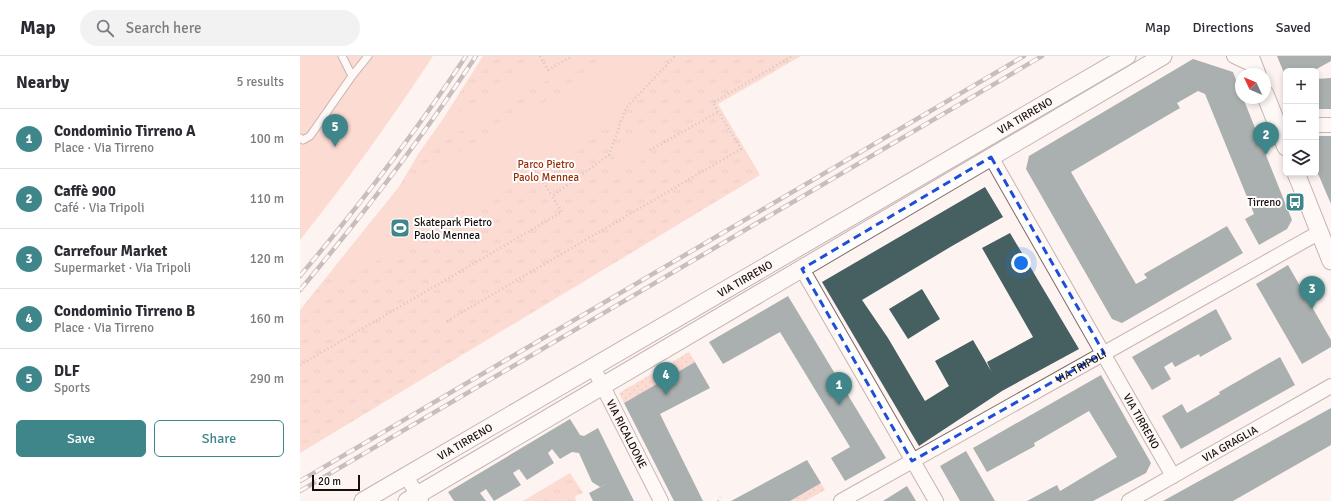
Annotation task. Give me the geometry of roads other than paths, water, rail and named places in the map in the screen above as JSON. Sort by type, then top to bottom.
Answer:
[{"type":"street","name":"VIA TIRRENO","points":[[363,501],[1127,56]]},
{"type":"street","name":"VIA TIRRENO","points":[[415,499],[603,386],[1163,56]]},
{"type":"street","points":[[1234,56],[1254,61]]},
{"type":"street","points":[[1271,104],[1282,124],[1285,140]]},
{"type":"street","points":[[1319,125],[1331,125]]},
{"type":"street","name":"VIA TIRRENO","points":[[991,157],[1173,476]]},
{"type":"street","points":[[1297,176],[1331,261]]},
{"type":"street","name":"VIA TRIPOLI","points":[[842,501],[1320,232]]},
{"type":"street","points":[[802,269],[936,501]]},
{"type":"street","name":"VIA RICALDONE","points":[[593,367],[660,501]]},
{"type":"street","name":"VIA GRAGLIA","points":[[1129,501],[1331,386]]},
{"type":"street","points":[[406,476],[415,499]]},
{"type":"lane","points":[[342,56],[352,76]]},
{"type":"lane","points":[[300,138],[303,140],[310,136],[352,76],[368,56]]},
{"type":"railway","points":[[300,276],[386,169],[466,56]]},
{"type":"railway","points":[[300,290],[391,176],[435,117],[476,56]]},
{"type":"railway","points":[[300,481],[1024,56]]},
{"type":"railway","points":[[300,491],[1042,56]]},
{"type":"place","name":"DLF","points":[[335,147]]},
{"type":"place","name":"Caffè 900","points":[[1266,155]]},
{"type":"place","name":"Tirreno","points":[[1295,202]]},
{"type":"place","name":"Skatepark Pietro Paolo Mennea","points":[[400,228]]},
{"type":"place","name":"Carrefour Market","points":[[1312,309]]},
{"type":"place","name":"Condominio Tirreno B","points":[[666,395]]},
{"type":"place","name":"Condominio Tirreno A","points":[[839,405]]},
{"type":"park label","name":"Parco Pietro Paolo Mennea","points":[[546,170]]}]
